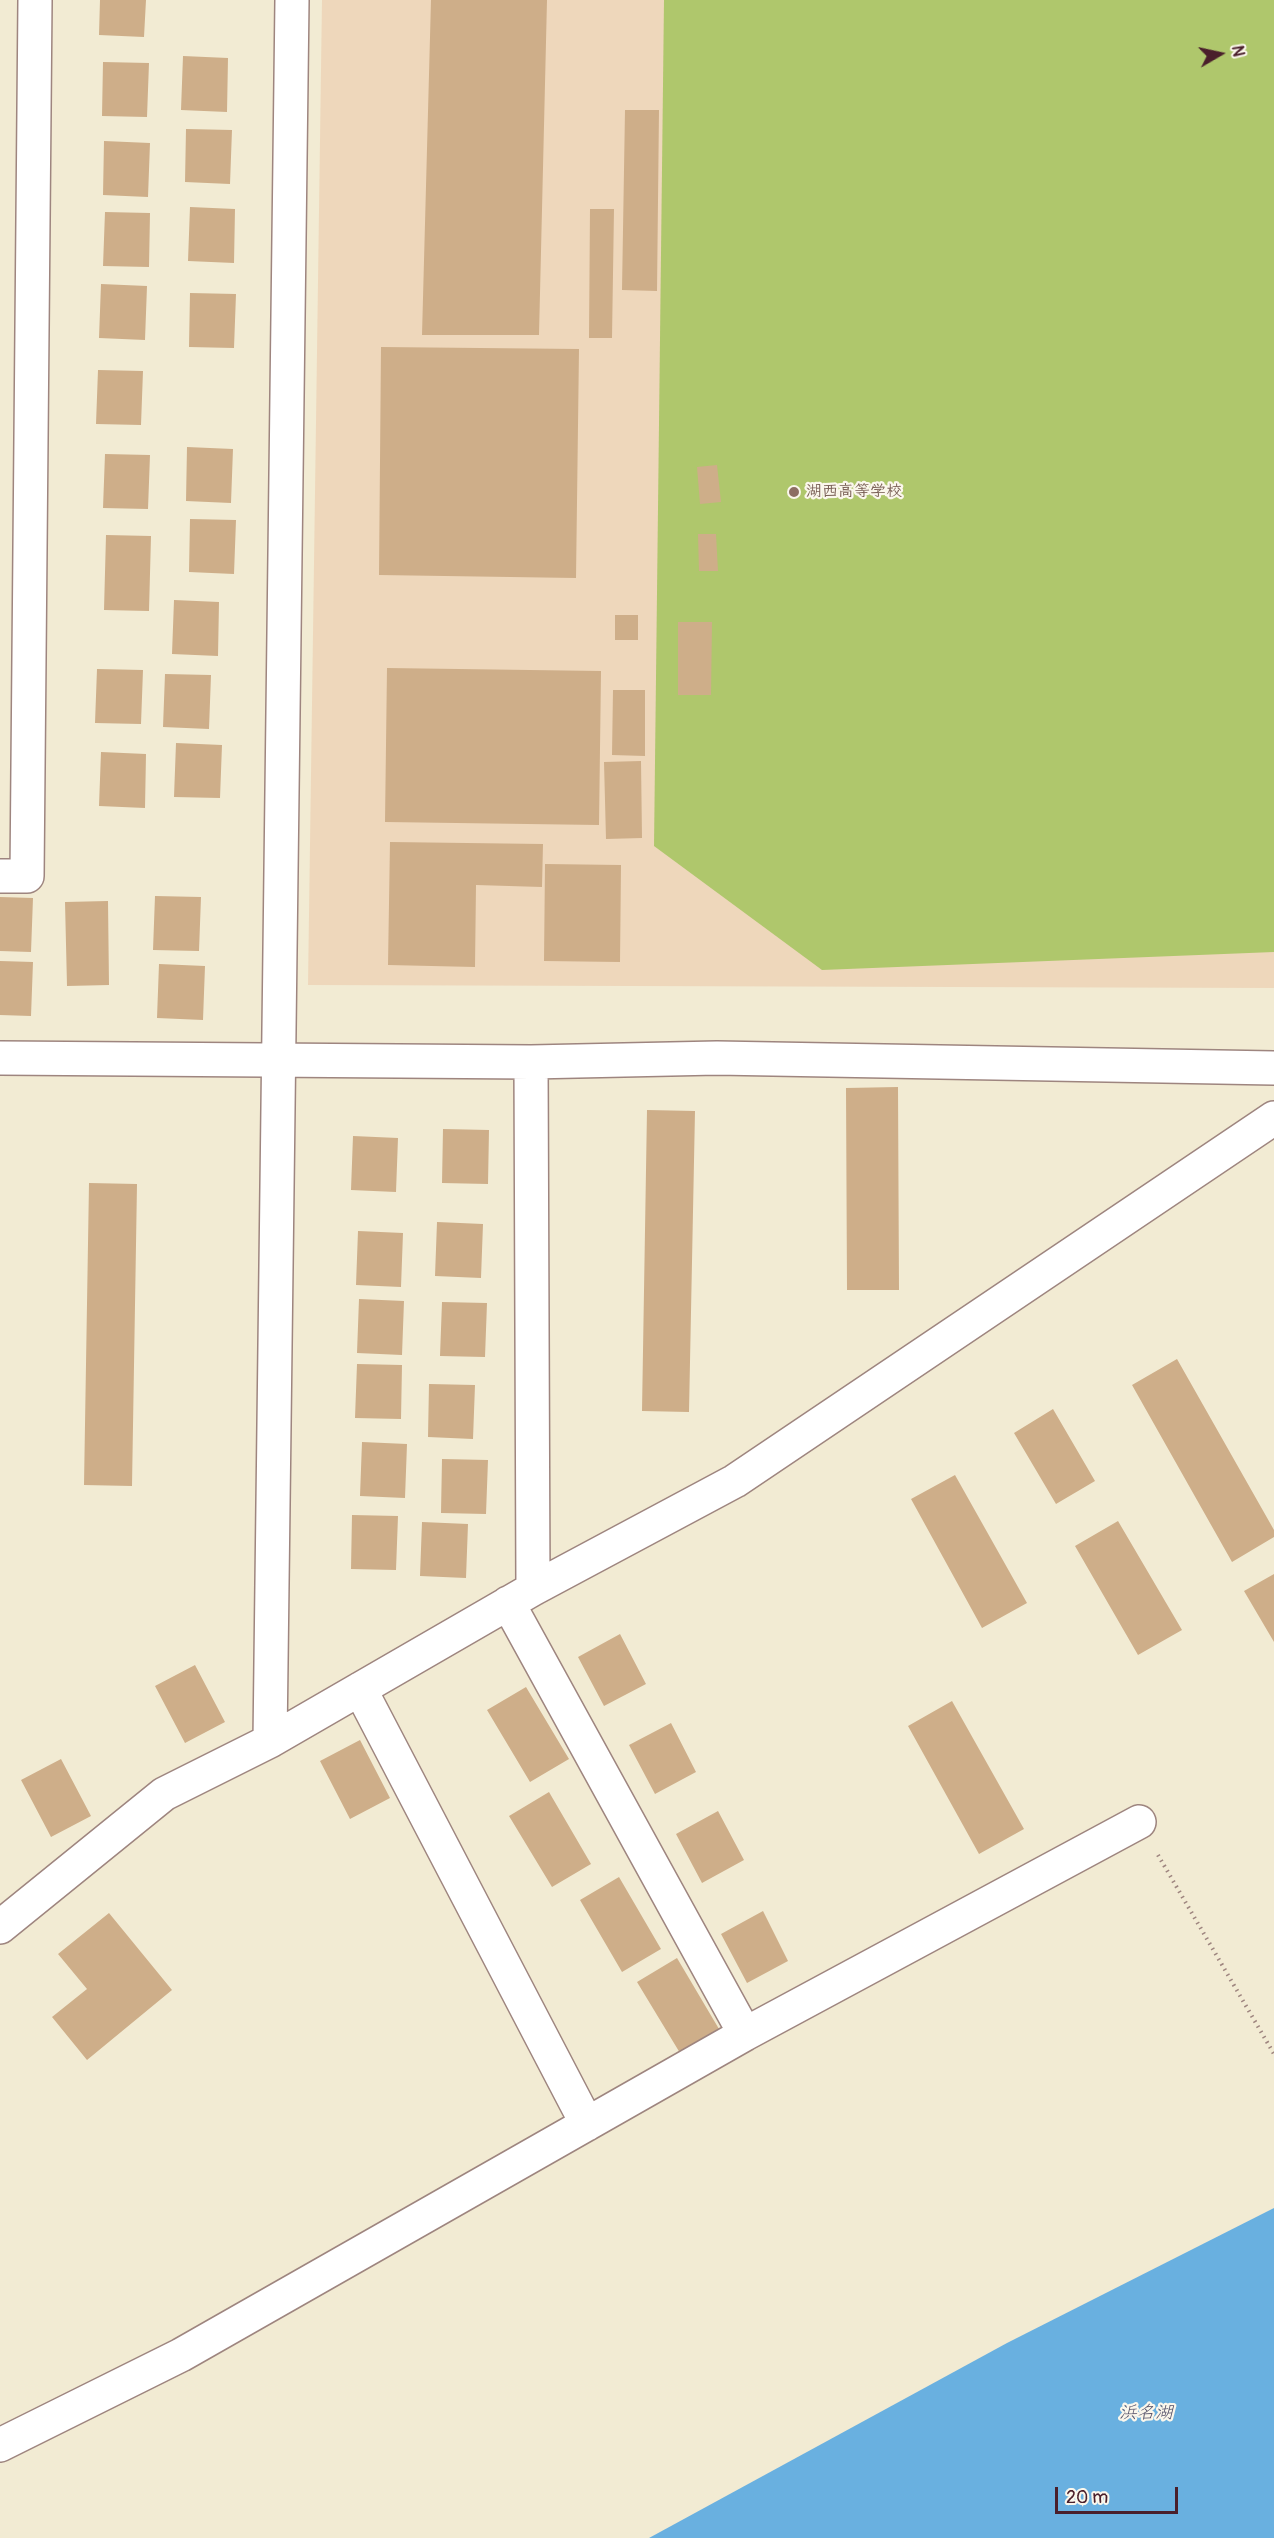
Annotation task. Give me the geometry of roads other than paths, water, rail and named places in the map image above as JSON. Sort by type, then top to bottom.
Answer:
[{"type":"street","points":[[0,876],[27,876],[35,0]]},
{"type":"street","points":[[270,1742],[292,0]]},
{"type":"street","points":[[0,1058],[531,1062],[717,1058],[1274,1068]]},
{"type":"street","points":[[531,1062],[520,1596],[745,2034]]},
{"type":"street","points":[[0,1927],[164,1794],[270,1742],[520,1596],[735,1481],[1274,1118]]},
{"type":"street","points":[[360,1689],[586,2124]]},
{"type":"street","points":[[0,2445],[181,2355],[745,2034],[1139,1822]]},
{"type":"water","name":"浜名湖","points":[[1274,2208],[1274,2538],[649,2538],[1007,2343]]},
{"type":"place","name":"湖西高等学校","points":[[794,492]]}]
